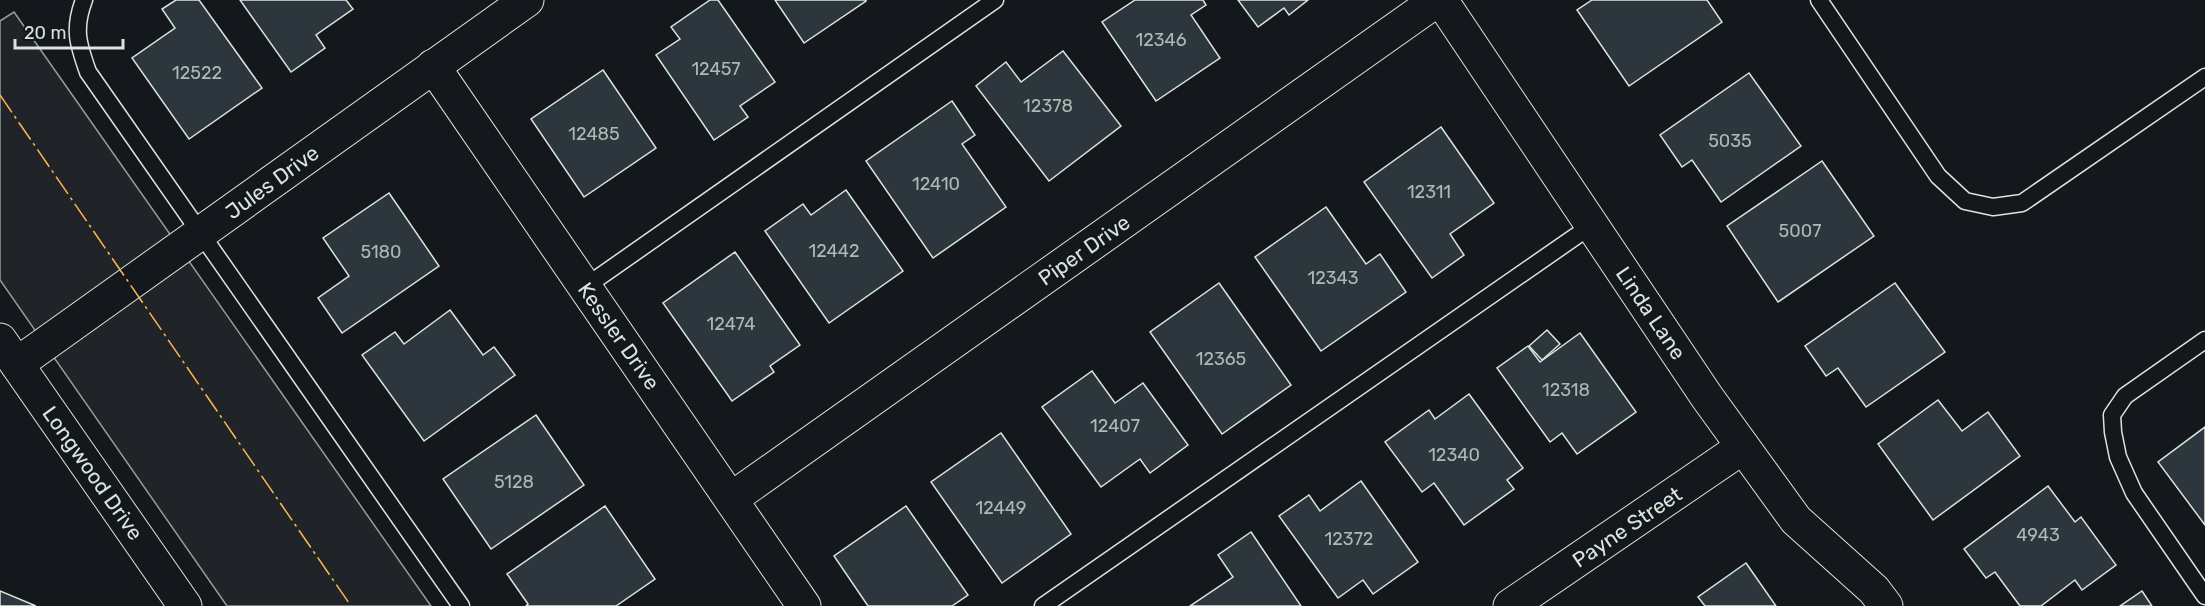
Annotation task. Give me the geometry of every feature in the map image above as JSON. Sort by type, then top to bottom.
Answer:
[{"type":"street","name":"Jules Drive","points":[[8,352],[200,233],[527,0]]},
{"type":"street","name":"Linda Lane","points":[[1439,0],[1707,397],[1796,520],[1874,590],[1886,606]]},
{"type":"street","name":"Piper Drive","points":[[731,500],[1439,0]]},
{"type":"street","name":"Kessler Drive","points":[[434,66],[804,606]]},
{"type":"street","name":"Longwood Drive","points":[[8,352],[185,606]]},
{"type":"street","name":"Payne Street","points":[[1510,606],[1743,447]]},
{"type":"lane","points":[[84,0],[80,11],[77,41],[88,72],[461,606]]},
{"type":"lane","points":[[585,287],[995,0]]},
{"type":"lane","points":[[1820,0],[1938,176],[1965,201],[1993,207],[2022,203],[2205,77]]},
{"type":"lane","points":[[1043,606],[1592,225]]},
{"type":"lane","points":[[2205,340],[2125,396],[2112,415],[2118,457],[2134,493],[2205,596]]},
{"type":"shaded area","points":[[14,12],[431,606],[227,606],[0,280],[0,21]]},
{"type":"building","points":[[176,0],[199,0],[262,88],[189,139],[132,58],[175,28],[162,9]]},
{"type":"building","points":[[240,0],[346,0],[353,9],[316,35],[325,48],[291,72]]},
{"type":"building","points":[[710,0],[718,0],[775,82],[740,106],[748,117],[714,140],[656,55],[680,39],[671,27]]},
{"type":"building","points":[[775,0],[866,0],[866,1],[804,43]]},
{"type":"building","points":[[1135,0],[1203,0],[1206,5],[1191,15],[1220,58],[1156,101],[1102,22]]},
{"type":"building","points":[[1238,0],[1308,0],[1289,15],[1284,8],[1258,27]]},
{"type":"building","points":[[1592,0],[1707,0],[1722,22],[1629,86],[1577,10]]},
{"type":"building","points":[[1063,51],[1121,126],[1049,181],[976,86],[1006,62],[1021,82]]},
{"type":"building","points":[[603,70],[656,148],[584,197],[531,119]]},
{"type":"building","points":[[1749,73],[1801,146],[1721,202],[1692,160],[1682,167],[1660,135]]},
{"type":"building","points":[[952,101],[975,135],[962,144],[1006,207],[933,258],[866,161]]},
{"type":"building","points":[[1441,127],[1494,203],[1450,234],[1464,255],[1432,278],[1364,182]]},
{"type":"building","points":[[1822,161],[1874,236],[1778,302],[1727,226]]},
{"type":"building","points":[[846,190],[903,271],[829,323],[765,231],[803,204],[811,215]]},
{"type":"building","points":[[389,193],[439,266],[342,333],[318,298],[349,276],[323,238]]},
{"type":"building","points":[[1326,207],[1366,264],[1380,254],[1406,292],[1321,351],[1255,257]]},
{"type":"building","points":[[735,252],[800,345],[770,366],[774,372],[732,401],[663,303]]},
{"type":"building","points":[[1219,283],[1291,385],[1222,434],[1150,332]]},
{"type":"building","points":[[1895,283],[1945,352],[1866,407],[1838,368],[1826,376],[1805,346]]},
{"type":"building","points":[[450,310],[483,355],[494,347],[515,375],[424,441],[362,355],[395,332],[404,344]]},
{"type":"building","points":[[1547,330],[1560,344],[1542,360],[1529,346]]},
{"type":"building","points":[[1580,333],[1636,412],[1577,454],[1562,433],[1550,442],[1497,368],[1528,346],[1540,362]]},
{"type":"building","points":[[1092,371],[1115,403],[1143,383],[1188,445],[1150,473],[1140,459],[1101,487],[1042,407]]},
{"type":"building","points":[[1469,394],[1523,468],[1507,480],[1514,489],[1464,525],[1434,483],[1422,492],[1385,442],[1429,410],[1435,419]]},
{"type":"building","points":[[1938,400],[1962,431],[1988,412],[2020,456],[1933,520],[1878,444]]},
{"type":"building","points":[[536,415],[584,485],[491,549],[443,479]]},
{"type":"building","points":[[2205,427],[2205,525],[2158,462]]},
{"type":"building","points":[[1001,433],[1071,534],[1002,583],[931,482]]},
{"type":"building","points":[[1361,481],[1418,562],[1373,594],[1363,580],[1338,598],[1279,516],[1309,495],[1320,511]]},
{"type":"building","points":[[2048,486],[2075,522],[2081,517],[2116,565],[2082,590],[2075,580],[2041,606],[2020,606],[1995,572],[1986,578],[1964,549]]},
{"type":"building","points":[[605,506],[655,579],[616,606],[526,606],[528,604],[507,574]]},
{"type":"building","points":[[906,506],[968,595],[952,606],[868,606],[834,556]]},
{"type":"building","points":[[1251,532],[1301,606],[1190,606],[1233,577],[1218,555]]},
{"type":"building","points":[[1746,563],[1776,606],[1705,606],[1698,597]]},
{"type":"building","points":[[0,591],[36,606],[0,606]]},
{"type":"building","points":[[2142,591],[2152,606],[2120,606]]},
{"type":"power","points":[[0,95],[351,606]]}]
